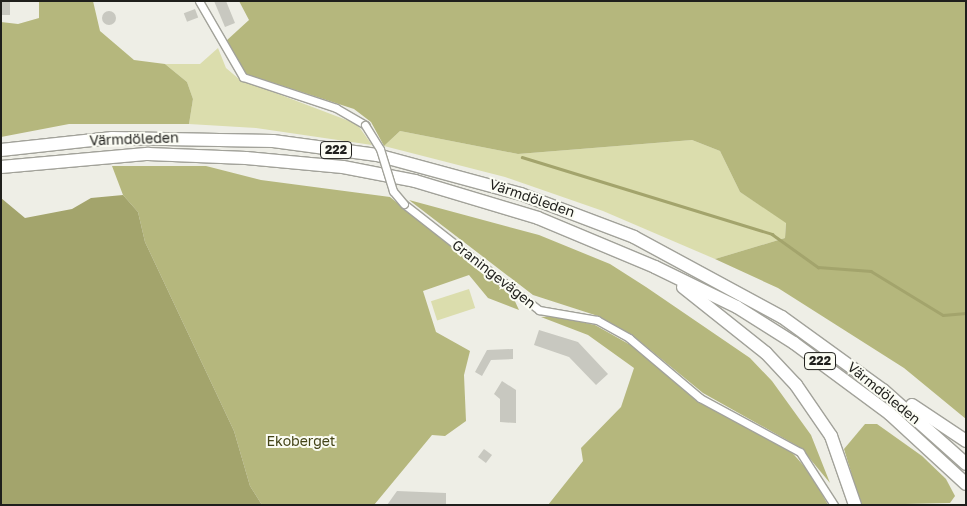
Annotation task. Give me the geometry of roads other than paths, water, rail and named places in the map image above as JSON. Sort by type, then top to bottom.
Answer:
[{"type":"highway","name":"Värmdöleden","points":[[1,150],[112,138],[273,141],[377,155],[475,179],[634,237],[730,286],[837,355],[883,390],[966,464]]},
{"type":"highway","name":"Värmdöleden","points":[[1,167],[31,163],[202,155],[343,167],[415,181],[538,218],[655,267],[737,307],[801,348],[890,414],[966,484]]},
{"type":"highway","points":[[655,267],[722,316],[796,385],[831,436],[855,505]]},
{"type":"highway","points":[[837,355],[966,441]]},
{"type":"street","name":"Graningevägen","points":[[199,1],[243,76],[336,108],[365,125],[380,149],[393,191],[404,204],[539,310],[597,320],[629,338],[700,398],[800,452],[834,505]]},
{"type":"waterway","points":[[522,157],[772,234],[818,267],[871,271],[943,315],[966,313]]},
{"type":"park label","name":"Ekoberget","points":[[301,441]]}]
